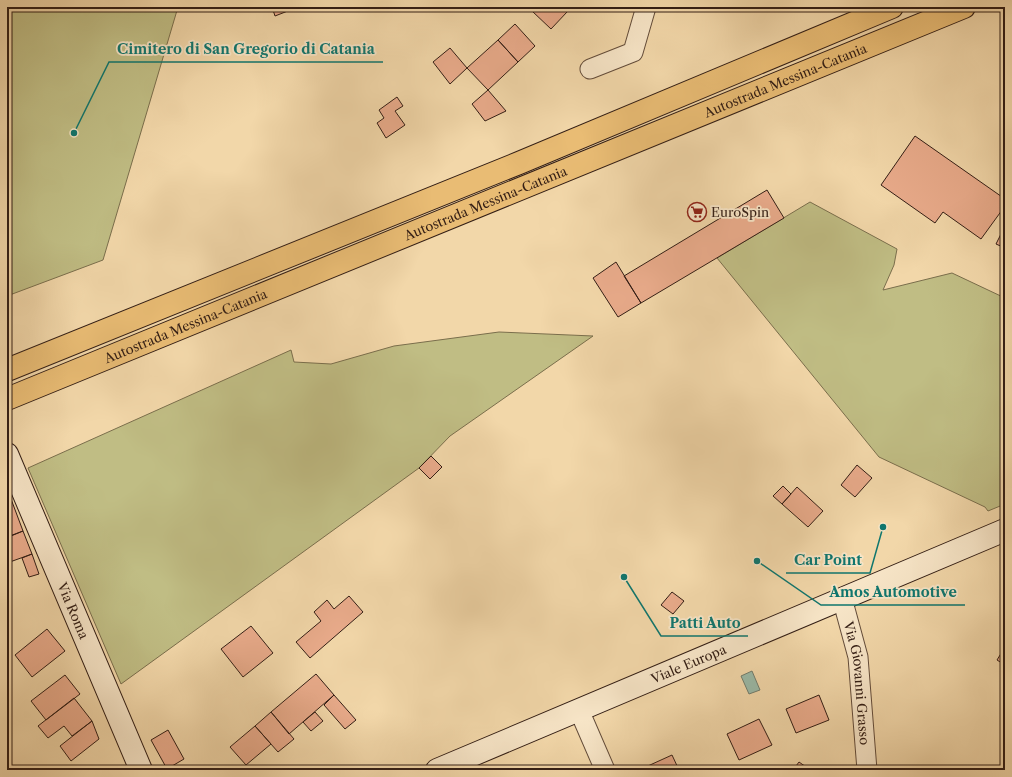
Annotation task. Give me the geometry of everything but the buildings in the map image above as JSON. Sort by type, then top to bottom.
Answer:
[{"type":"highway","name":"Autostrada Messina-Catania","points":[[7,370],[519,163],[892,7]]},
{"type":"highway","points":[[7,382],[927,7]]},
{"type":"highway","name":"Autostrada Messina-Catania","points":[[7,399],[964,7]]},
{"type":"main road","name":"Via Roma","points":[[7,454],[141,769]]},
{"type":"main road","name":"Viale Europa","points":[[437,770],[467,764],[579,710],[1005,530]]},
{"type":"street","points":[[590,69],[633,52],[646,7]]},
{"type":"street","name":"Via Giovanni Grasso","points":[[842,598],[858,657],[867,770]]},
{"type":"street","points":[[579,710],[605,770]]},
{"type":"shaded area","points":[[7,7],[178,7],[103,260],[7,296]]},
{"type":"shaded area","points":[[810,202],[897,249],[894,265],[883,290],[952,273],[1005,298],[1005,504],[988,511],[985,507],[879,457],[717,258]]},
{"type":"shaded area","points":[[499,332],[593,336],[450,436],[419,468],[121,684],[28,468],[291,350],[294,362],[331,364],[394,346]]},
{"type":"shaded area","points":[[752,671],[760,690],[749,694],[741,676]]},
{"type":"place","name":"Cimitero di San Gregorio di Catania","points":[[74,133]]},
{"type":"place","name":"EuroSpin","points":[[697,212]]},
{"type":"place","name":"Car Point","points":[[883,527]]},
{"type":"place","name":"Amos Automotive","points":[[757,561]]},
{"type":"place","name":"Patti Auto","points":[[624,577]]}]
